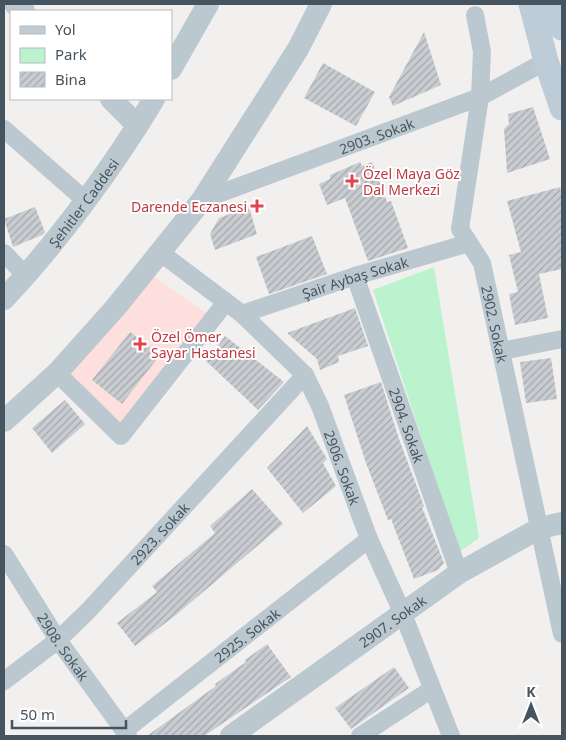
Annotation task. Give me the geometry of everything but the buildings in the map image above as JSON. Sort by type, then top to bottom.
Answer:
[{"type":"main road","points":[[531,4],[546,61],[562,108]]},
{"type":"main road","points":[[555,4],[562,28]]},
{"type":"street","points":[[172,67],[208,4]]},
{"type":"street","points":[[4,421],[57,373],[116,308],[202,200],[293,57],[321,4]]},
{"type":"street","name":"2902. Sokak","points":[[475,15],[482,52],[480,97],[460,230],[482,263],[562,634]]},
{"type":"street","name":"2903. Sokak","points":[[202,200],[480,97],[546,61]]},
{"type":"street","points":[[112,100],[137,125]]},
{"type":"street","name":"Şehitler Caddesi","points":[[4,299],[26,276],[85,200],[153,100]]},
{"type":"street","points":[[4,129],[85,200]]},
{"type":"street","name":"Şair Aybaş Sokak","points":[[242,314],[355,276],[469,243]]},
{"type":"street","name":"2906. Sokak","points":[[161,252],[242,314],[305,374],[320,406],[369,539],[403,614],[451,736]]},
{"type":"street","points":[[4,253],[26,276]]},
{"type":"street","name":"2904. Sokak","points":[[355,276],[459,573]]},
{"type":"street","points":[[57,373],[121,436],[226,302]]},
{"type":"street","points":[[502,351],[562,339]]},
{"type":"street","name":"2923. Sokak","points":[[4,682],[58,640],[95,603],[305,374]]},
{"type":"street","name":"2907. Sokak","points":[[231,736],[459,573],[540,528],[562,523]]},
{"type":"street","name":"2925. Sokak","points":[[126,733],[369,539]]},
{"type":"street","name":"2908. Sokak","points":[[4,554],[58,640],[126,733]]},
{"type":"street","points":[[360,736],[432,689]]},
{"type":"shaded area","name":"Özel Ömer Sayar Hastanesi","points":[[153,276],[209,315],[122,427],[68,373]]},
{"type":"green space","points":[[434,267],[479,538],[459,552],[373,290]]},
{"type":"place","name":"Özel Maya Göz Dal Merkezi","points":[[352,181]]},
{"type":"place","name":"Darende Eczanesi","points":[[257,206]]},
{"type":"place","name":"Özel Ömer Sayar Hastanesi","points":[[140,344]]}]
